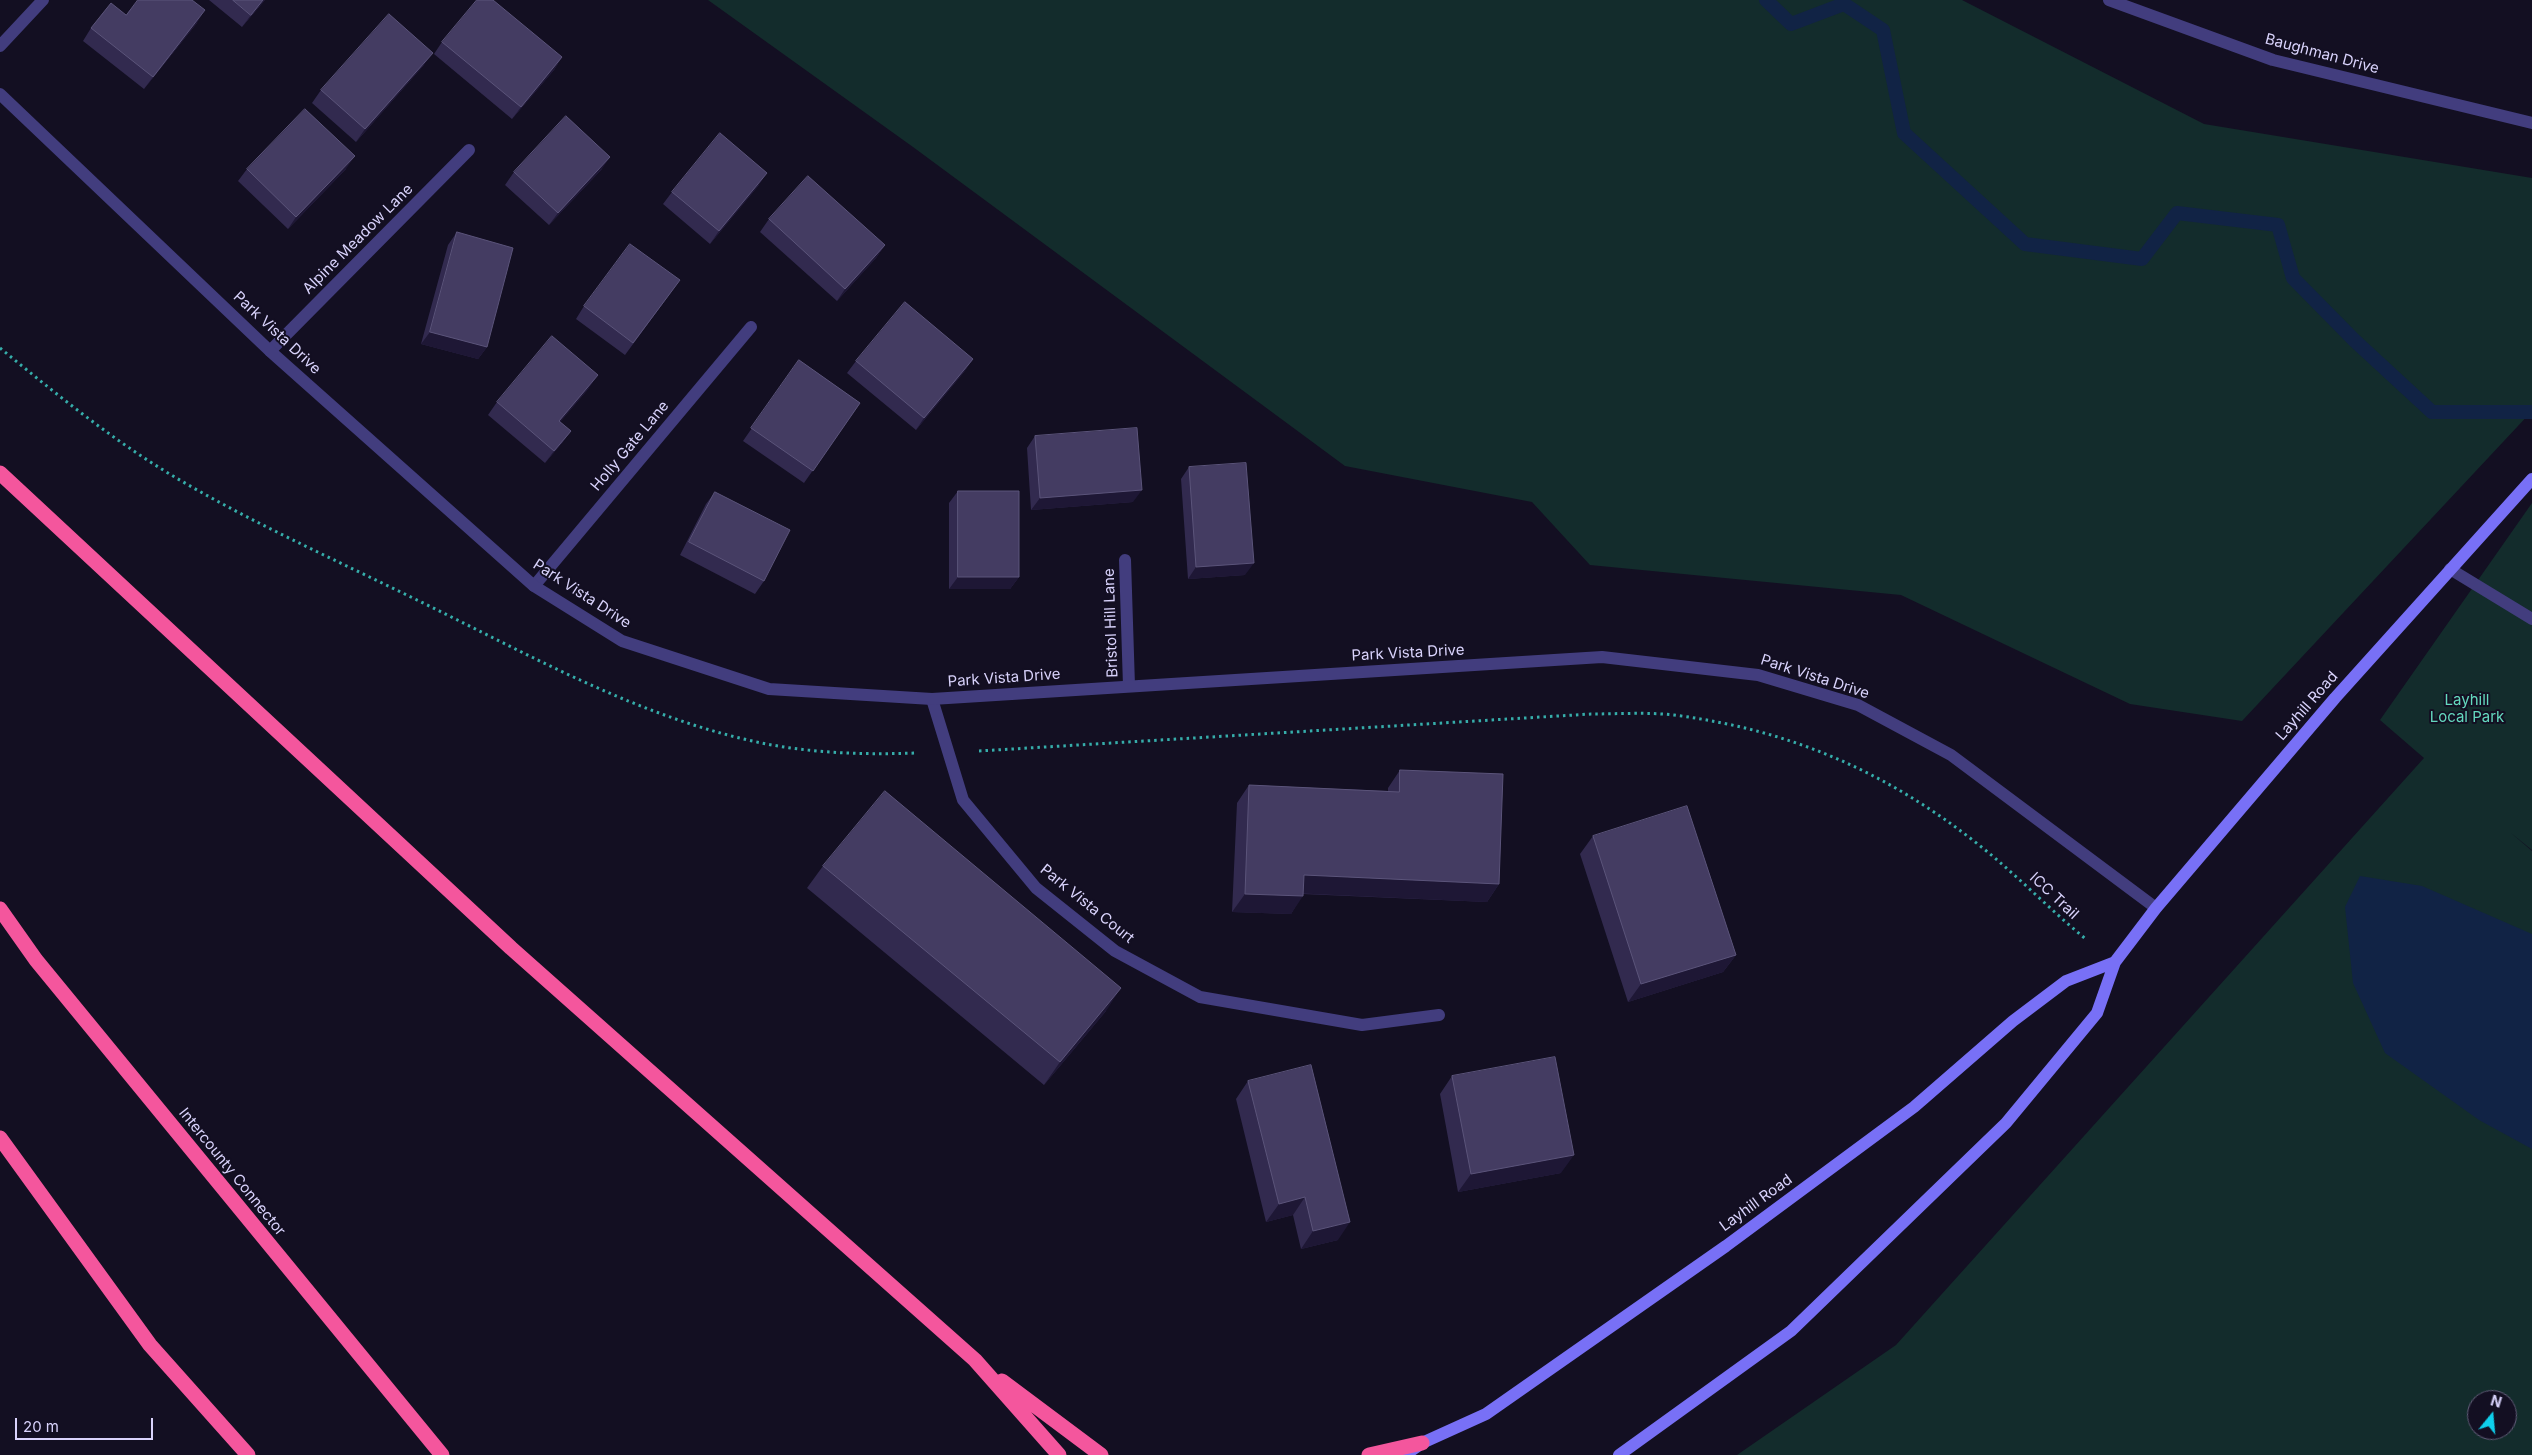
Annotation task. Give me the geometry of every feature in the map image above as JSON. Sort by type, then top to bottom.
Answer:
[{"type":"highway","points":[[0,473],[511,948],[975,1360],[1101,1455]]},
{"type":"highway","name":"Intercounty Connector","points":[[0,909],[36,960],[442,1455]]},
{"type":"highway","points":[[0,1138],[150,1345],[248,1455]]},
{"type":"highway","points":[[975,1360],[1059,1455]]},
{"type":"highway","points":[[1369,1455],[1422,1443]]},
{"type":"main road","name":"Layhill Road","points":[[1619,1455],[1791,1331],[2006,1124],[2097,1013],[2115,962],[2156,908],[2335,698],[2532,479]]},
{"type":"main road","name":"Layhill Road","points":[[1405,1455],[1422,1443],[1486,1414],[1726,1246],[1914,1107],[2013,1020],[2066,981],[2115,962]]},
{"type":"street","points":[[0,46],[43,0]]},
{"type":"street","name":"Baughman Drive","points":[[2109,0],[2273,60],[2532,123]]},
{"type":"street","name":"Park Vista Drive","points":[[0,94],[270,351],[534,586],[622,640],[769,689],[932,698],[1602,657],[1758,675],[1858,705],[1951,755],[2156,908]]},
{"type":"street","name":"Alpine Meadow Lane","points":[[270,351],[469,150]]},
{"type":"street","name":"Holly Gate Lane","points":[[534,586],[751,327]]},
{"type":"street","name":"Bristol Hill Lane","points":[[1125,560],[1129,686]]},
{"type":"street","points":[[2450,569],[2532,619]]},
{"type":"street","name":"Park Vista Court","points":[[932,698],[963,800],[1036,888],[1115,951],[1200,996],[1362,1025],[1439,1015]]},
{"type":"path","name":"ICC Trail","points":[[1979,845],[2071,927],[2115,962]]},
{"type":"green space","points":[[708,0],[1962,0],[2204,124],[2532,178],[2532,411],[2242,721],[2130,704],[1901,595],[1590,565],[1532,502],[1345,466],[913,147]]},
{"type":"green space","name":"Layhill Local Park","points":[[2532,503],[2532,850],[2511,833],[2532,851],[2532,1455],[1737,1455],[1896,1345],[2424,758],[2380,720]]},
{"type":"water","points":[[2360,876],[2422,886],[2532,934],[2532,1149],[2479,1120],[2385,1053],[2353,983],[2345,907]]},
{"type":"building","points":[[138,0],[192,0],[205,10],[153,77],[91,28],[111,3],[126,15]]},
{"type":"building","points":[[233,0],[263,0],[251,15]]},
{"type":"building","points":[[477,0],[493,0],[562,57],[521,107],[442,42]]},
{"type":"building","points":[[389,14],[433,53],[365,129],[321,90]]},
{"type":"building","points":[[305,109],[355,156],[296,217],[247,169]]},
{"type":"building","points":[[566,116],[610,157],[558,213],[514,172]]},
{"type":"building","points":[[720,133],[767,173],[719,231],[672,192]]},
{"type":"building","points":[[808,176],[885,245],[845,289],[769,219]]},
{"type":"building","points":[[457,232],[513,248],[487,347],[430,332]]},
{"type":"building","points":[[630,244],[680,280],[633,343],[584,306]]},
{"type":"building","points":[[905,302],[973,359],[924,418],[856,361]]},
{"type":"building","points":[[552,336],[598,375],[559,421],[571,431],[554,451],[497,402]]},
{"type":"building","points":[[799,360],[860,403],[813,471],[751,428]]},
{"type":"building","points":[[1137,428],[1142,490],[1040,498],[1035,436]]},
{"type":"building","points":[[1246,463],[1254,563],[1196,567],[1189,467]]},
{"type":"building","points":[[958,491],[1019,491],[1019,577],[958,577]]},
{"type":"building","points":[[715,492],[790,530],[764,581],[689,542]]},
{"type":"building","points":[[1400,770],[1503,774],[1499,884],[1304,875],[1303,896],[1245,894],[1249,785],[1399,792]]},
{"type":"building","points":[[885,791],[1121,988],[1060,1062],[823,866]]},
{"type":"building","points":[[1687,806],[1736,955],[1641,984],[1593,836]]},
{"type":"building","points":[[1555,1057],[1574,1155],[1471,1174],[1452,1076]]},
{"type":"building","points":[[1311,1065],[1350,1222],[1313,1231],[1305,1197],[1279,1204],[1248,1081]]},
{"type":"waterway","points":[[1766,0],[1791,24],[1844,4],[1883,30],[1904,133],[2025,244],[2142,259],[2177,213],[2278,225],[2293,278],[2354,340],[2432,412],[2532,412]]}]
